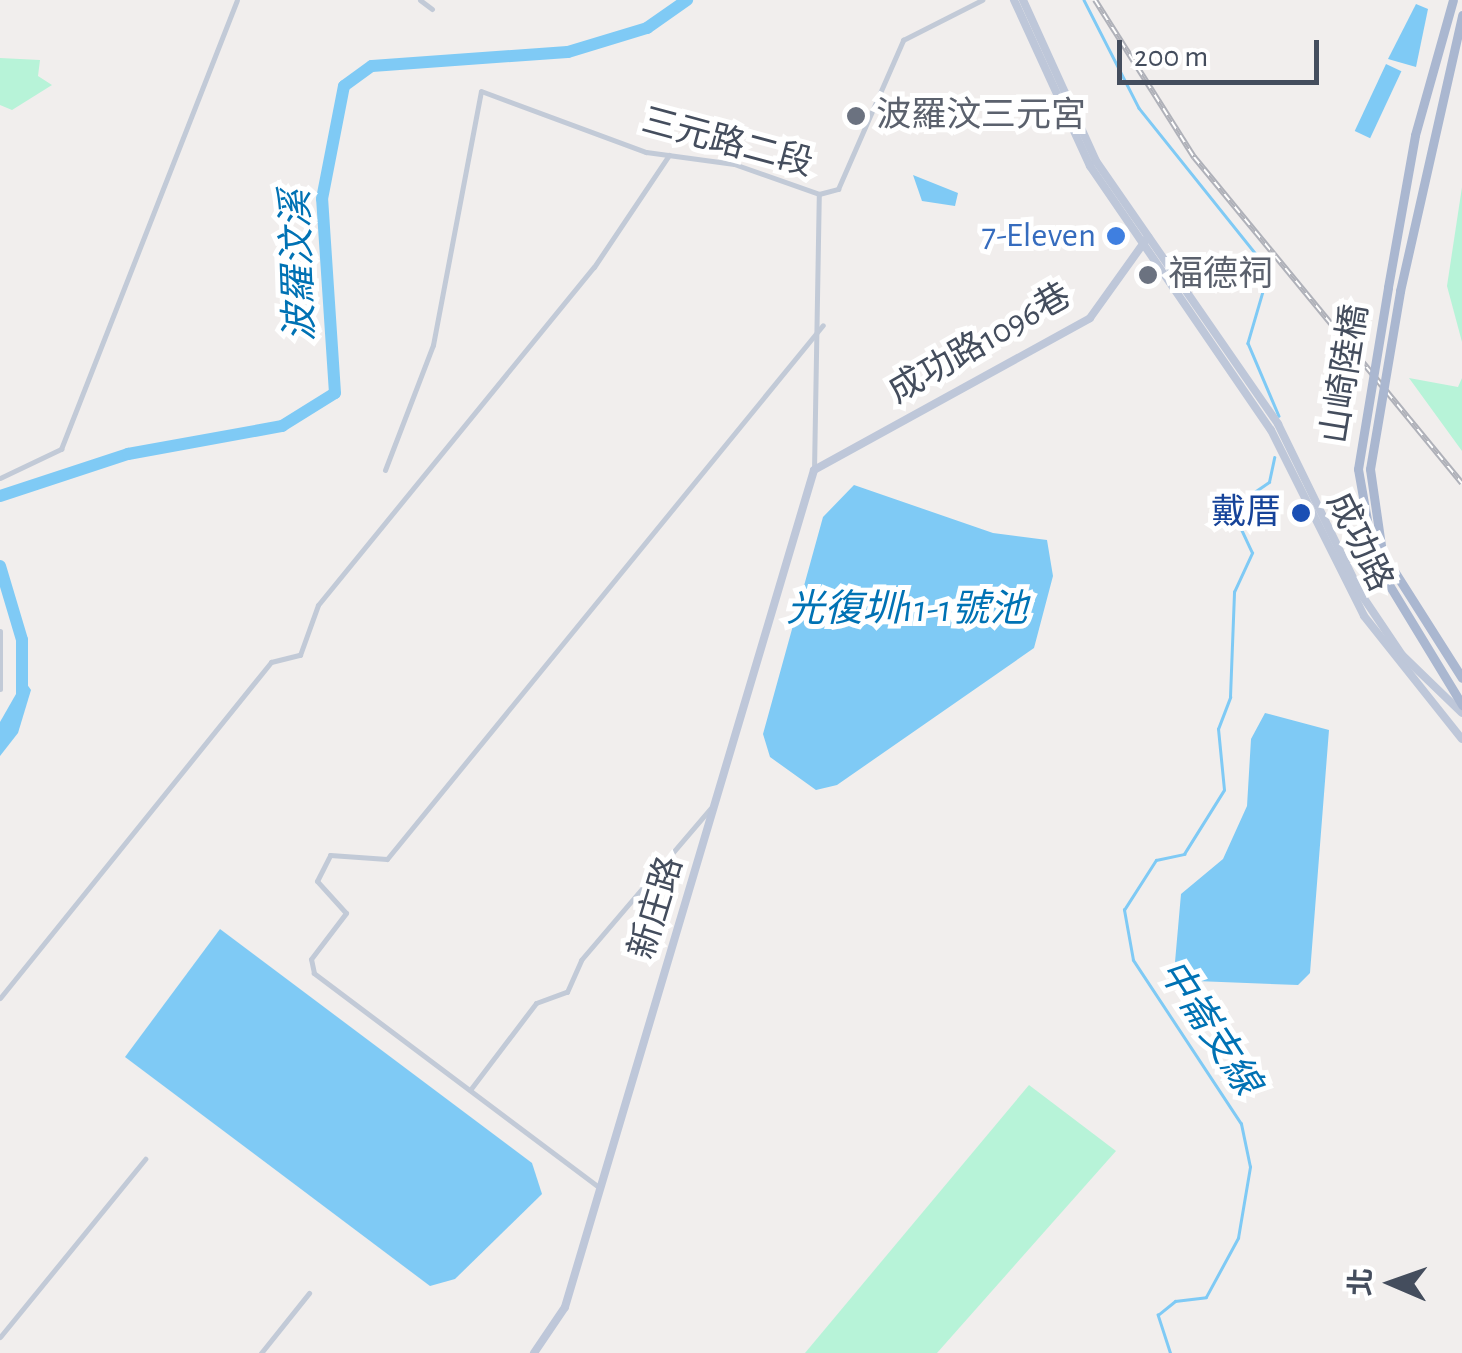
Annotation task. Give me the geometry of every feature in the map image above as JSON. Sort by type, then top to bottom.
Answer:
[{"type":"main road","name":"山崎陸橋","points":[[1453,0],[1388,287],[1358,470],[1374,560],[1462,709]]},
{"type":"main road","name":"山崎陸橋","points":[[1462,15],[1400,291],[1370,468],[1382,552],[1462,678]]},
{"type":"street","points":[[0,478],[60,450],[237,0]]},
{"type":"street","points":[[420,0],[432,9]]},
{"type":"street","name":"三元路二段","points":[[385,470],[433,345],[481,91],[670,155],[734,164],[819,194],[838,190],[904,40],[982,0]]},
{"type":"street","name":"成功路","points":[[1014,0],[1057,106],[1271,430],[1364,616],[1461,736]]},
{"type":"street","name":"成功路","points":[[1022,0],[1081,132],[1145,240],[1278,424],[1372,613],[1462,709]]},
{"type":"street","points":[[0,998],[272,662],[300,655],[318,605],[594,267],[670,155]]},
{"type":"street","points":[[814,470],[823,325],[819,194]]},
{"type":"street","name":"成功路1096巷","points":[[814,470],[1090,318],[1145,240]]},
{"type":"street","points":[[600,1188],[314,973],[312,959],[346,913],[317,881],[330,855],[388,859],[823,325]]},
{"type":"street","name":"新庄路","points":[[534,1353],[565,1308],[720,799],[814,470]]},
{"type":"street","points":[[0,631],[0,689]]},
{"type":"street","points":[[470,1090],[536,1003],[566,992],[581,960],[720,799]]},
{"type":"street","points":[[0,1337],[146,1159]]},
{"type":"street","points":[[261,1353],[309,1293]]},
{"type":"green space","points":[[0,58],[40,60],[38,76],[52,85],[12,110],[0,105]]},
{"type":"green space","points":[[1462,187],[1462,342],[1447,286]]},
{"type":"green space","points":[[1409,378],[1458,387],[1462,378],[1462,451]]},
{"type":"green space","points":[[1029,1085],[1116,1151],[937,1353],[805,1353]]},
{"type":"water","points":[[1416,4],[1428,9],[1416,67],[1388,59]]},
{"type":"water","points":[[1386,64],[1401,71],[1370,138],[1355,131]]},
{"type":"water","points":[[913,175],[958,193],[955,206],[922,201]]},
{"type":"water","name":"光復圳11-1號池","points":[[854,485],[993,533],[1047,540],[1053,576],[1034,648],[837,785],[816,790],[770,757],[763,734],[823,517]]},
{"type":"water","points":[[24,680],[31,690],[18,733],[0,756],[0,722]]},
{"type":"water","points":[[1265,713],[1329,730],[1310,973],[1298,985],[1196,981],[1175,962],[1181,894],[1223,859],[1247,806],[1251,739]]},
{"type":"water","points":[[220,929],[532,1163],[542,1194],[455,1279],[430,1286],[125,1057]]},
{"type":"waterway","name":"波羅汶溪","points":[[0,496],[128,454],[282,426],[335,393],[322,199],[344,86],[372,66],[568,52],[647,28],[687,0]]},
{"type":"waterway","points":[[1084,0],[1139,108],[1259,258],[1267,278],[1248,343],[1279,416]]},
{"type":"waterway","name":"中崙支線","points":[[1170,1353],[1158,1315],[1175,1301],[1206,1297],[1238,1238],[1250,1167],[1241,1124],[1133,960],[1124,910],[1156,860],[1184,854],[1224,790],[1218,729],[1230,697],[1234,592],[1252,553],[1231,508],[1269,482],[1274,458]]},
{"type":"waterway","points":[[0,566],[22,640],[22,695]]},
{"type":"railway","points":[[1095,0],[1194,157],[1462,483]]},
{"type":"place","name":"波羅汶三元宮","points":[[856,116]]},
{"type":"place","name":"7-Eleven","points":[[1116,236]]},
{"type":"place","name":"福德祠","points":[[1148,275]]},
{"type":"place","name":"戴厝","points":[[1301,513]]}]
